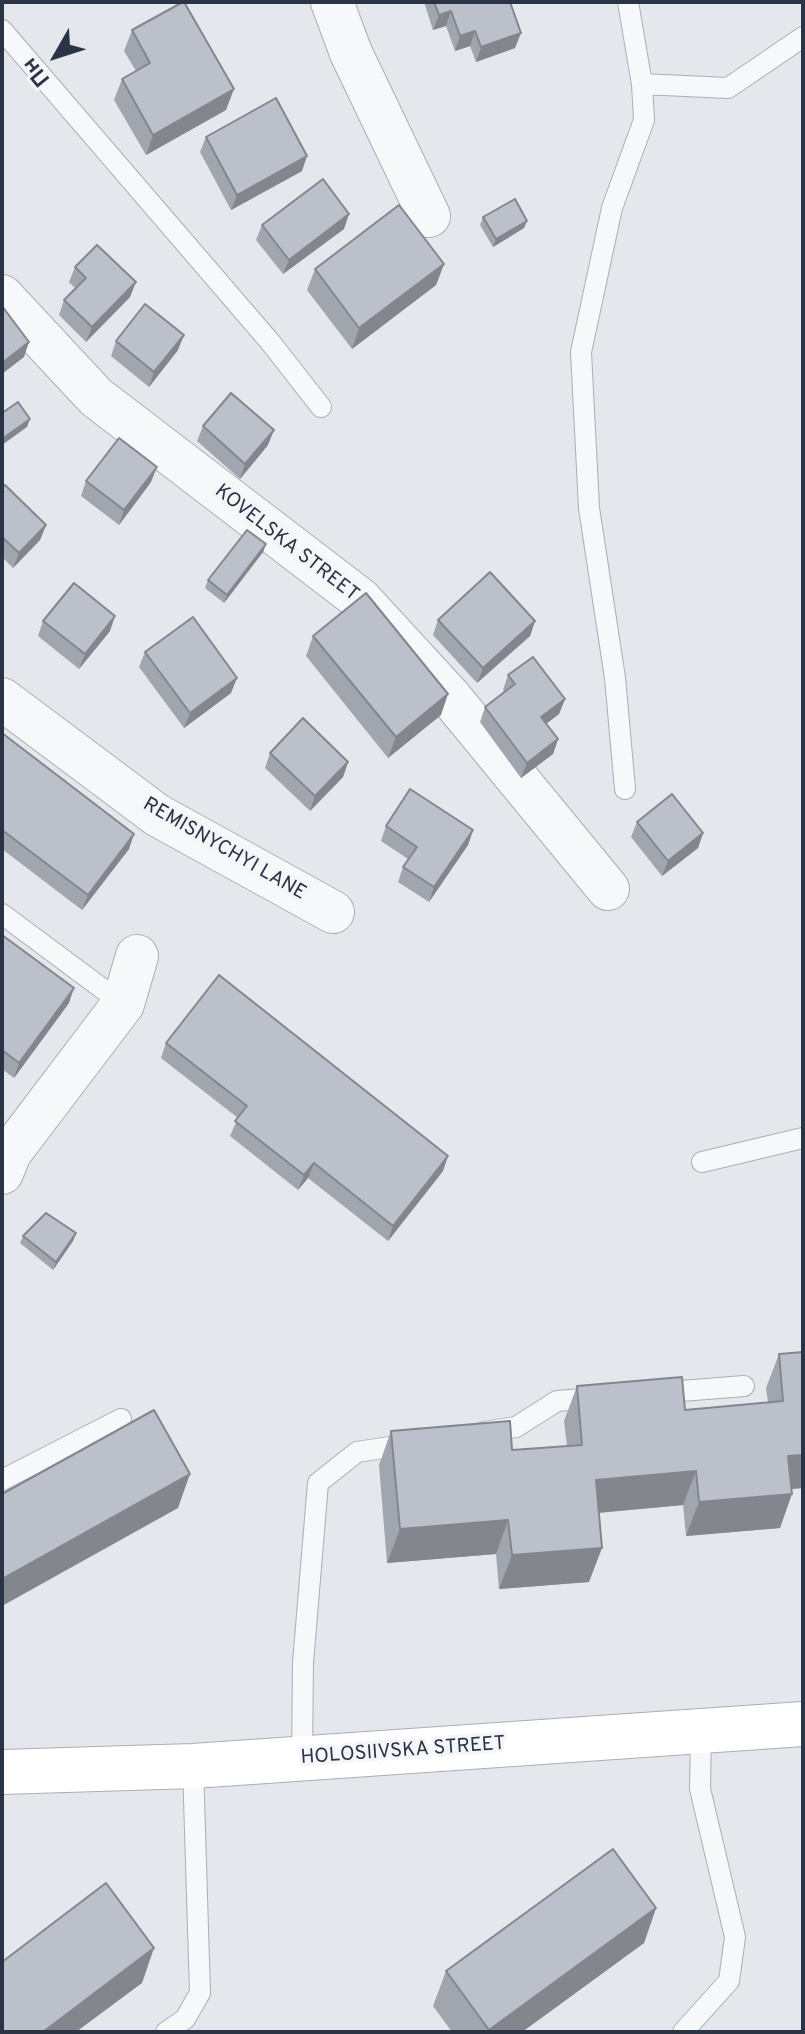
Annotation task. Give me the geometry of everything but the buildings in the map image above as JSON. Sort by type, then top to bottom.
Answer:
[{"type":"main road","name":"HOLOSIIVSKA STREET","points":[[2,1772],[193,1766],[803,1724]]},
{"type":"street","points":[[332,2],[351,53],[429,216]]},
{"type":"street","name":"KOVELSKA STREET","points":[[2,296],[96,397],[360,599],[451,698],[608,889]]},
{"type":"street","name":"REMISNYCHYI LANE","points":[[2,699],[157,815],[333,912]]},
{"type":"street","points":[[5,1158],[123,1004],[137,956]]},
{"type":"lane","points":[[625,789],[615,678],[589,508],[581,352],[612,208],[644,120],[642,84],[628,2]]},
{"type":"lane","points":[[2,30],[271,343],[321,407]]},
{"type":"lane","points":[[642,84],[728,88],[803,37]]},
{"type":"lane","points":[[2,914],[123,1004]]},
{"type":"lane","points":[[702,1162],[803,1138]]},
{"type":"lane","points":[[458,1436],[516,1427],[557,1401],[744,1386]]},
{"type":"lane","points":[[2,1480],[121,1419]]},
{"type":"lane","points":[[302,1759],[303,1663],[318,1483],[357,1452],[430,1441]]},
{"type":"lane","points":[[683,2032],[729,1981],[735,1937],[700,1789],[701,1732]]},
{"type":"lane","points":[[166,2032],[185,2019],[200,1993],[193,1766]]}]
